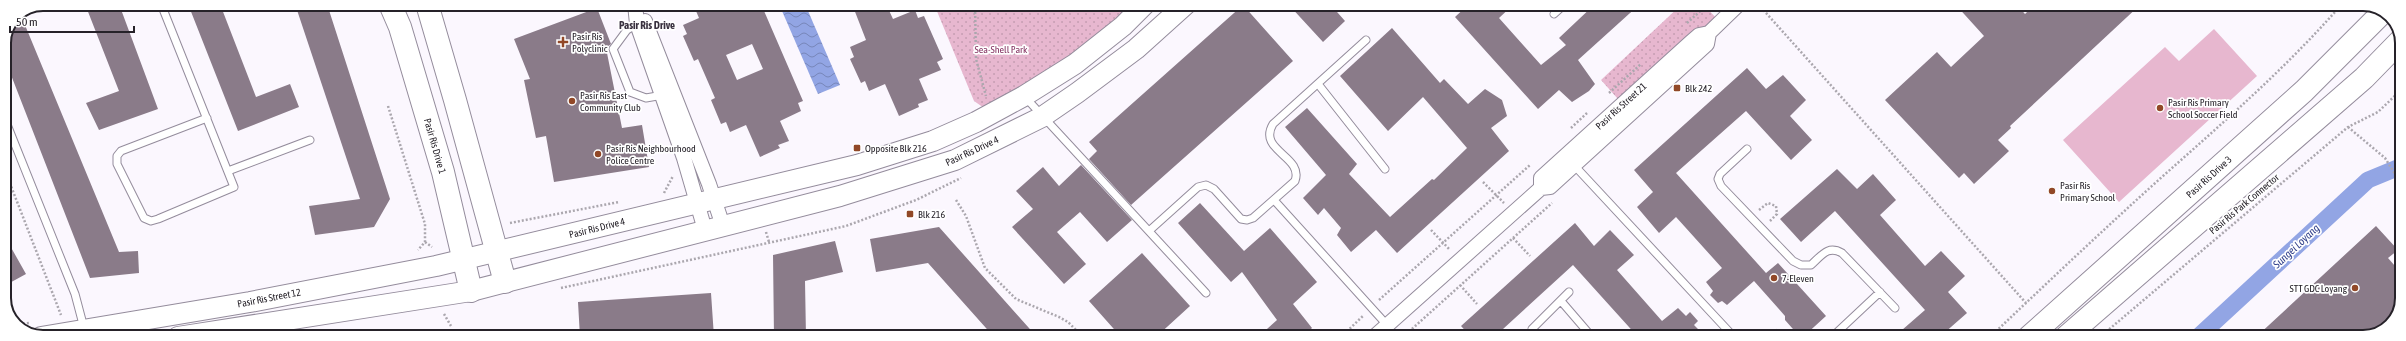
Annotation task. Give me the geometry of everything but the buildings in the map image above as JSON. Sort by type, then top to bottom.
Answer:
[{"type":"main road","name":"Pasir Ris Drive 1","points":[[393,11],[400,27],[443,172],[471,290]]},
{"type":"main road","points":[[428,11],[459,114],[505,282]]},
{"type":"main road","name":"Pasir Ris Drive 3","points":[[2037,330],[2304,91],[2379,16]]},
{"type":"main road","points":[[2074,330],[2364,78],[2395,46]]},
{"type":"street","points":[[637,11],[667,94],[683,155],[706,202],[714,228]]},
{"type":"street","name":"Pasir Ris Drive 4","points":[[497,253],[872,160],[933,141],[1024,96],[1075,64],[1123,26],[1138,11]]},
{"type":"street","name":"Pasir Ris Drive 4","points":[[505,282],[840,196],[955,160],[1042,116],[1106,73],[1178,11]]},
{"type":"street","name":"Pasir Ris Street 21","points":[[1382,330],[1541,188],[1550,187],[1570,161],[1698,35],[1709,33],[1732,11]]},
{"type":"street","name":"Pasir Ris Street 12","points":[[196,330],[214,323],[463,260],[497,253]]},
{"type":"street","name":"Pasir Ris Street 12","points":[[124,330],[214,323],[471,290],[505,282]]},
{"type":"lane","points":[[164,11],[207,118],[234,187],[158,220],[150,221],[144,218],[117,164],[117,156],[121,151],[207,118]]},
{"type":"lane","points":[[1554,14],[1557,11]]},
{"type":"lane","points":[[641,22],[627,30],[613,49],[630,92],[646,98],[667,94]]},
{"type":"lane","points":[[1148,231],[1198,187],[1206,185],[1214,189],[1241,219],[1247,220],[1253,218],[1274,200],[1295,181],[1297,175],[1295,168],[1269,140],[1268,133],[1274,124],[1366,40]]},
{"type":"lane","points":[[1318,84],[1385,169]]},
{"type":"lane","points":[[1024,96],[1206,293]]},
{"type":"lane","points":[[11,134],[75,294],[84,330]]},
{"type":"lane","points":[[228,171],[310,140]]},
{"type":"lane","points":[[1747,149],[1720,174],[1718,179],[1721,186],[1793,260],[1801,265],[1811,265],[1827,250],[1835,249],[1842,253],[1895,308]]},
{"type":"lane","points":[[1570,161],[1727,330]]},
{"type":"lane","points":[[1274,200],[1387,325]]},
{"type":"lane","points":[[1532,329],[1569,292]]},
{"type":"lane","points":[[1839,330],[1880,292]]},
{"type":"lane","points":[[1561,301],[1586,330]]},
{"type":"path","points":[[975,11],[974,37],[976,59],[992,113]]},
{"type":"path","points":[[1764,11],[2026,302]]},
{"type":"path","points":[[1997,330],[2026,302],[2255,94],[2292,59],[2336,11]]},
{"type":"path","name":"Pasir Ris Park Connector","points":[[2108,330],[2348,127],[2378,112],[2395,96]]},
{"type":"path","points":[[388,106],[425,224],[425,242],[432,247]]},
{"type":"path","points":[[1570,129],[1587,113]]},
{"type":"path","points":[[2348,127],[2385,158],[2395,174]]},
{"type":"path","points":[[1348,330],[1371,307],[1444,244],[1536,160]]},
{"type":"path","points":[[664,193],[675,174]]},
{"type":"path","points":[[1483,182],[1496,196]]},
{"type":"path","points":[[11,186],[62,318]]},
{"type":"path","points":[[956,200],[966,216],[984,268],[1016,300],[1029,303],[1043,312],[1059,317],[1068,322],[1076,330]]},
{"type":"path","points":[[1411,330],[1555,200]]},
{"type":"path","points":[[1751,216],[1768,204],[1776,206],[1777,214],[1762,228]]},
{"type":"path","points":[[1431,230],[1444,244]]},
{"type":"path","points":[[1513,238],[1530,256]]},
{"type":"path","points":[[1447,272],[1477,304]]},
{"type":"green space","name":"Sea-Shell Park","points":[[937,11],[1128,11],[1085,47],[987,110],[974,101]]},
{"type":"green space","points":[[1675,11],[1710,11],[1719,21],[1626,108],[1601,80]]},
{"type":"green space","name":"Pasir Ris Primary School Soccer Field","points":[[2214,29],[2257,76],[2119,202],[2063,140],[2165,47],[2179,61]]},
{"type":"water","points":[[782,11],[808,11],[840,85],[818,94]]},
{"type":"waterway","name":"Sungei Loyang","points":[[2206,330],[2368,180],[2395,169]]},
{"type":"place","name":"Pasir Ris Polyclinic","points":[[563,42]]},
{"type":"place","name":"Blk 242","points":[[1677,88]]},
{"type":"place","name":"Pasir Ris East Community Club","points":[[572,101]]},
{"type":"place","name":"Pasir Ris Primary School Soccer Field","points":[[2160,108]]},
{"type":"place","name":"Opposite Blk 216","points":[[857,148]]},
{"type":"place","name":"Pasir Ris Neighbourhood Police Centre","points":[[598,154]]},
{"type":"place","name":"Pasir Ris Primary School","points":[[2052,191]]},
{"type":"place","name":"Blk 216","points":[[910,214]]},
{"type":"place","name":"7-Eleven","points":[[1774,278]]},
{"type":"place","name":"STT GDC Loyang","points":[[2355,288]]},
{"type":"district","name":"Pasir Ris Drive","points":[[647,25]]}]
